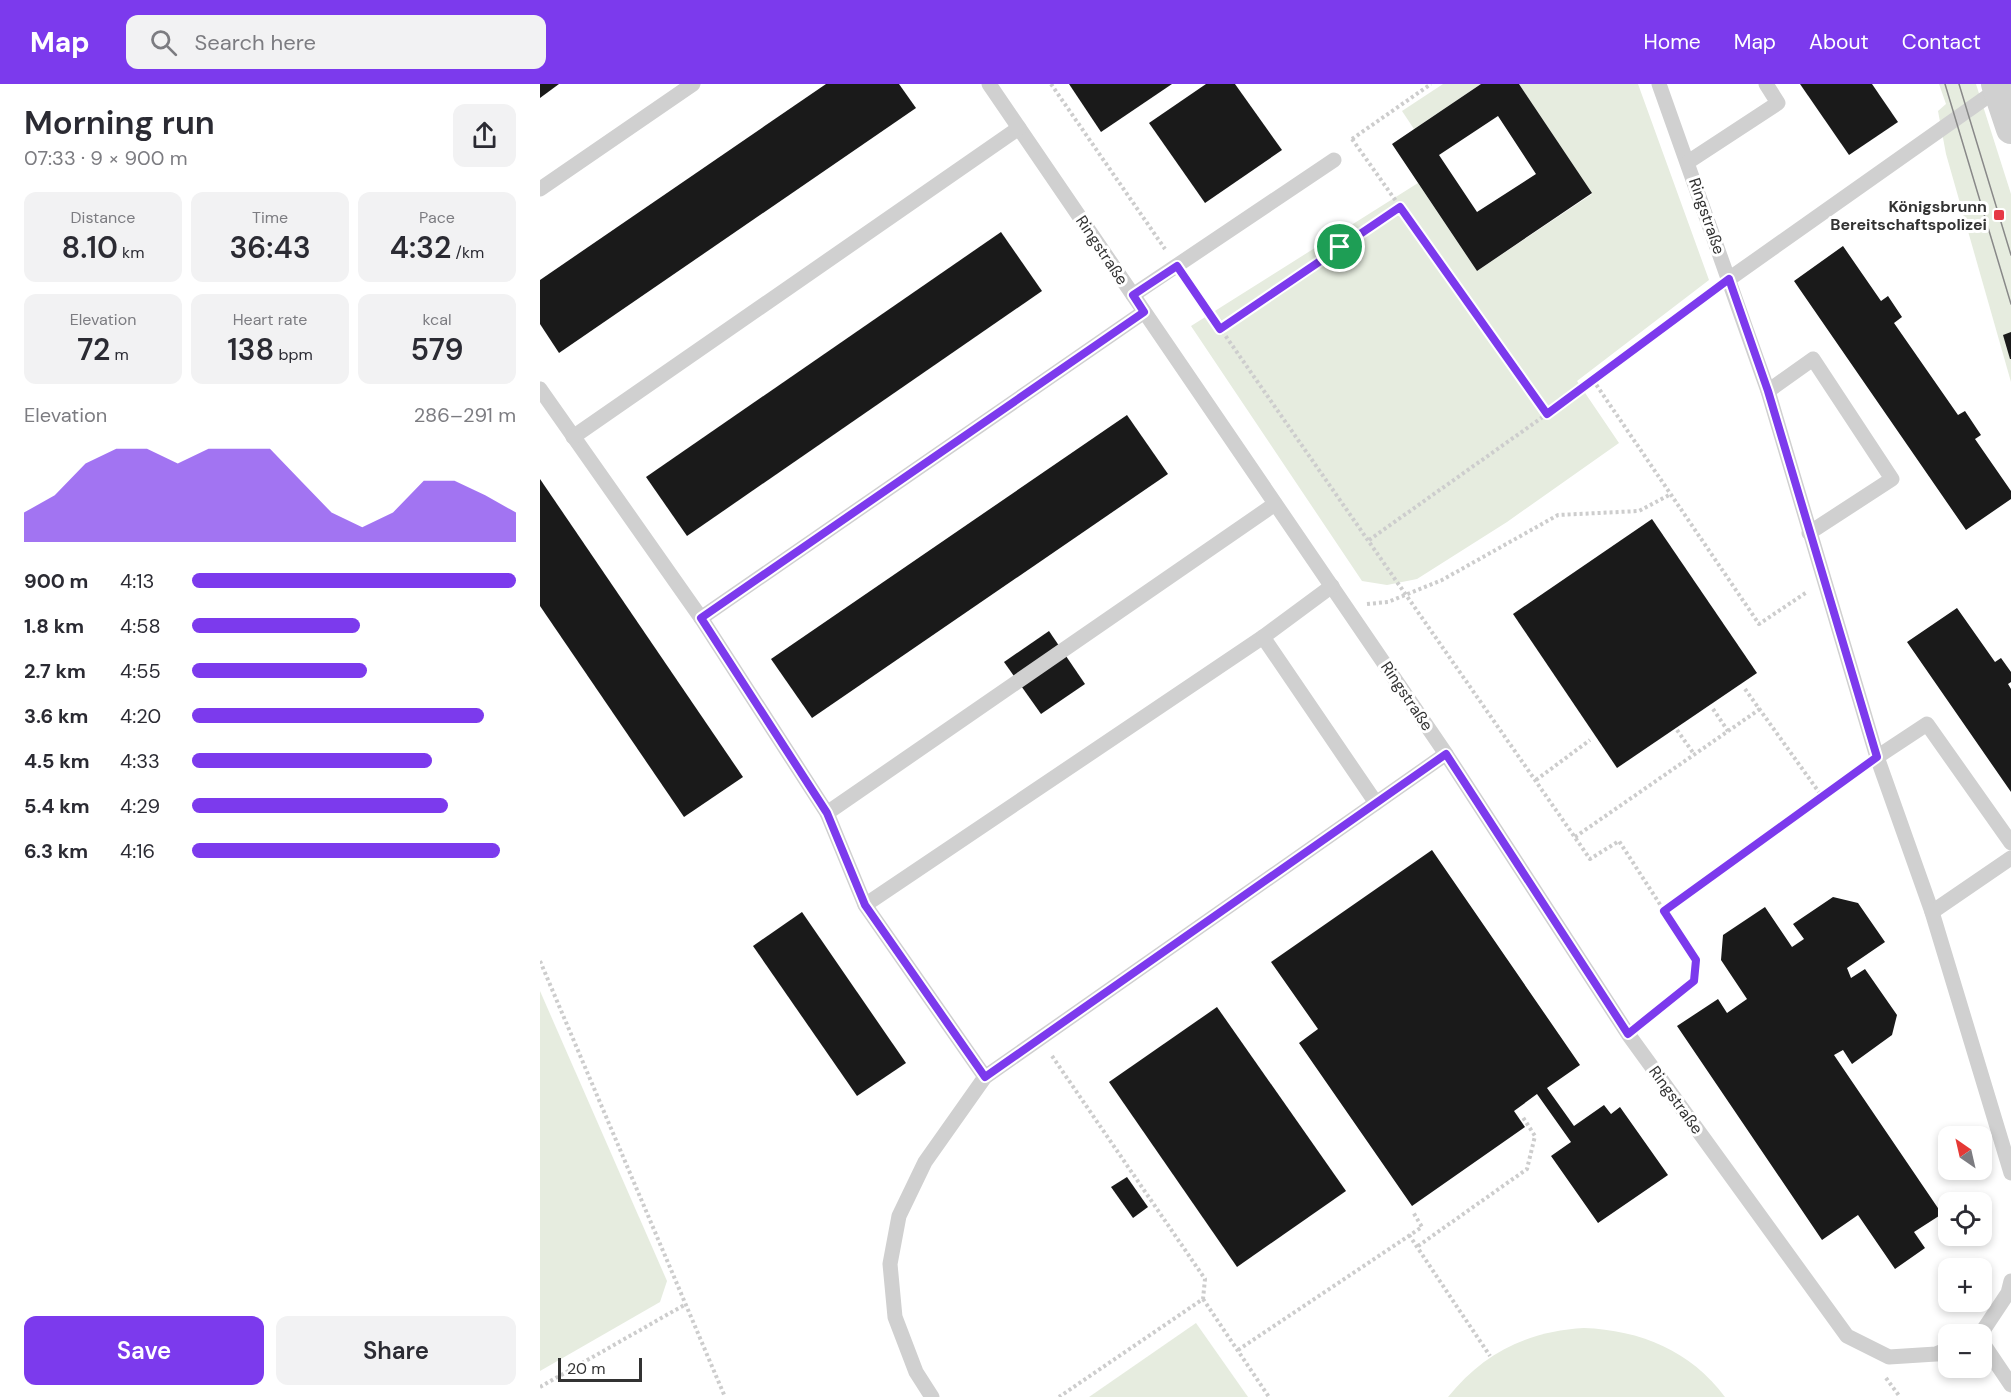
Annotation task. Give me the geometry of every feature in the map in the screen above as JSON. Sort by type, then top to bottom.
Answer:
[{"type":"street","points":[[1997,87],[2011,129]]},
{"type":"lane","points":[[540,189],[693,84]]},
{"type":"lane","name":"Ringstraße","points":[[989,84],[1446,754],[1628,1034],[1846,1336],[1890,1358],[1938,1353]]},
{"type":"lane","name":"Ringstraße","points":[[1659,84],[1768,391],[1877,757],[1932,912],[2006,1136],[2011,1173]]},
{"type":"lane","points":[[1688,162],[1778,103],[1766,84]]},
{"type":"lane","points":[[1729,279],[1997,87]]},
{"type":"lane","points":[[573,437],[1019,128]]},
{"type":"lane","points":[[1133,295],[1334,160]]},
{"type":"lane","points":[[701,618],[1144,312]]},
{"type":"lane","points":[[1768,391],[1813,359],[1892,479],[1809,533]]},
{"type":"lane","points":[[540,389],[701,618],[827,813],[865,905],[985,1077]]},
{"type":"lane","points":[[827,813],[1275,504]]},
{"type":"lane","points":[[865,905],[1263,637],[1332,586]]},
{"type":"lane","points":[[1263,637],[1376,803]]},
{"type":"lane","points":[[1877,757],[1927,724],[2011,843]]},
{"type":"lane","points":[[932,1397],[915,1372],[895,1317],[890,1264],[899,1216],[925,1162],[985,1077],[1446,754]]},
{"type":"lane","points":[[1932,912],[2011,858]]},
{"type":"lane","points":[[1987,1324],[2008,1293],[2011,1281]]},
{"type":"lane","points":[[1992,1357],[2011,1385]]},
{"type":"path","points":[[1051,84],[1590,859],[1619,841],[1696,960],[1694,981],[1628,1034]]},
{"type":"path","points":[[1334,160],[1352,139],[1431,84]]},
{"type":"path","points":[[1352,139],[1547,414]]},
{"type":"path","points":[[1220,329],[1400,207]]},
{"type":"path","points":[[1369,540],[1547,414],[1729,279]]},
{"type":"path","points":[[1593,380],[1760,624],[1824,581]]},
{"type":"path","points":[[1332,586],[1366,604],[1388,602],[1442,580],[1558,515],[1639,511],[1671,494]]},
{"type":"path","points":[[1745,689],[1821,795]]},
{"type":"path","points":[[1713,709],[1728,731]]},
{"type":"path","points":[[1575,837],[1760,709]]},
{"type":"path","points":[[1677,730],[1694,754]]},
{"type":"path","points":[[1536,780],[1590,740]]},
{"type":"path","points":[[1664,911],[1821,795],[1877,757]]},
{"type":"path","points":[[540,961],[725,1397]]},
{"type":"path","points":[[1039,1037],[1205,1279],[1203,1299],[1269,1397]]},
{"type":"path","points":[[1418,1246],[1527,1169],[1535,1136],[1522,1116]]},
{"type":"path","points":[[1238,1350],[1422,1227],[1413,1212]]},
{"type":"path","points":[[1409,1235],[1490,1356]]},
{"type":"path","points":[[1059,1397],[1203,1299]]},
{"type":"path","points":[[540,1387],[686,1304]]},
{"type":"shaded area","points":[[1443,84],[1481,84],[1414,129],[1402,111]]},
{"type":"shaded area","points":[[1519,84],[1638,84],[1709,280],[1577,381],[1619,443],[1507,522],[1417,579],[1387,585],[1362,581],[1191,326],[1418,183],[1477,271],[1592,194]]},
{"type":"shaded area","points":[[1939,84],[1976,84],[2011,194],[2011,382],[1946,154],[1938,111],[1946,104]]},
{"type":"shaded area","points":[[540,991],[667,1281],[660,1302],[540,1371]]},
{"type":"shaded area","points":[[1196,1323],[1248,1397],[1089,1397]]},
{"type":"shaded area","points":[[1584,1328],[1625,1333],[1663,1346],[1696,1367],[1725,1397],[1448,1397],[1476,1368],[1508,1347],[1544,1334]]},
{"type":"building","points":[[540,84],[559,84],[540,98]]},
{"type":"building","points":[[826,84],[899,84],[916,108],[559,353],[540,324],[540,280]]},
{"type":"building","points":[[1069,84],[1172,84],[1101,132]]},
{"type":"building","points":[[1206,84],[1235,84],[1282,150],[1205,203],[1149,123]]},
{"type":"building","points":[[1481,84],[1519,84],[1592,193],[1477,271],[1392,144]],"holes":[[[1498,116],[1536,174],[1477,212],[1439,155]]]},
{"type":"building","points":[[1800,84],[1872,84],[1898,122],[1849,155]]},
{"type":"building","points":[[1001,232],[1042,291],[687,536],[646,477]]},
{"type":"building","points":[[1843,246],[1881,301],[1888,296],[1902,317],[1894,323],[1958,415],[1965,411],[1981,435],[1975,439],[2011,491],[2011,499],[1966,530],[1794,281]]},
{"type":"building","points":[[2011,332],[2011,359],[2010,359],[2003,335]]},
{"type":"building","points":[[1127,415],[1168,474],[812,718],[771,659]]},
{"type":"building","points":[[540,479],[743,777],[684,817],[540,606]]},
{"type":"building","points":[[1652,519],[1757,673],[1617,768],[1513,614]]},
{"type":"building","points":[[1957,608],[1995,662],[2001,658],[2011,672],[2011,682],[2008,684],[2011,689],[2011,792],[1907,642]]},
{"type":"building","points":[[1049,631],[1085,684],[1041,714],[1004,662]]},
{"type":"building","points":[[1432,850],[1580,1065],[1547,1088],[1574,1126],[1604,1105],[1611,1114],[1620,1107],[1668,1175],[1598,1223],[1551,1156],[1571,1142],[1537,1094],[1514,1111],[1525,1127],[1412,1206],[1299,1043],[1318,1029],[1271,962]]},
{"type":"building","points":[[1833,897],[1858,903],[1885,942],[1847,968],[1851,978],[1865,969],[1897,1015],[1892,1035],[1852,1064],[1843,1050],[1834,1055],[1938,1208],[1938,1217],[1914,1232],[1925,1248],[1895,1269],[1858,1215],[1822,1240],[1677,1026],[1718,999],[1727,1013],[1747,999],[1721,960],[1723,935],[1765,907],[1792,947],[1804,939],[1793,924]]},
{"type":"building","points":[[802,912],[906,1063],[857,1096],[753,946]]},
{"type":"building","points":[[1217,1007],[1346,1191],[1237,1267],[1109,1082]]},
{"type":"building","points":[[1127,1177],[1148,1207],[1133,1218],[1111,1187]]},
{"type":"tram line","points":[[1945,84],[2011,304]]},
{"type":"tram line","points":[[1959,84],[2011,255]]},
{"type":"place","name":"Königsbrunn Bereitschaftspolizei","points":[[1999,215]]},
{"type":"route","points":[[1400,207],[1547,414],[1729,279],[1768,391],[1877,757],[1821,795],[1664,911],[1696,960],[1694,981],[1628,1034],[1446,754],[985,1077],[865,905],[827,813],[701,618],[1144,312],[1133,295],[1177,266],[1220,329],[1340,247],[1400,207]]}]
